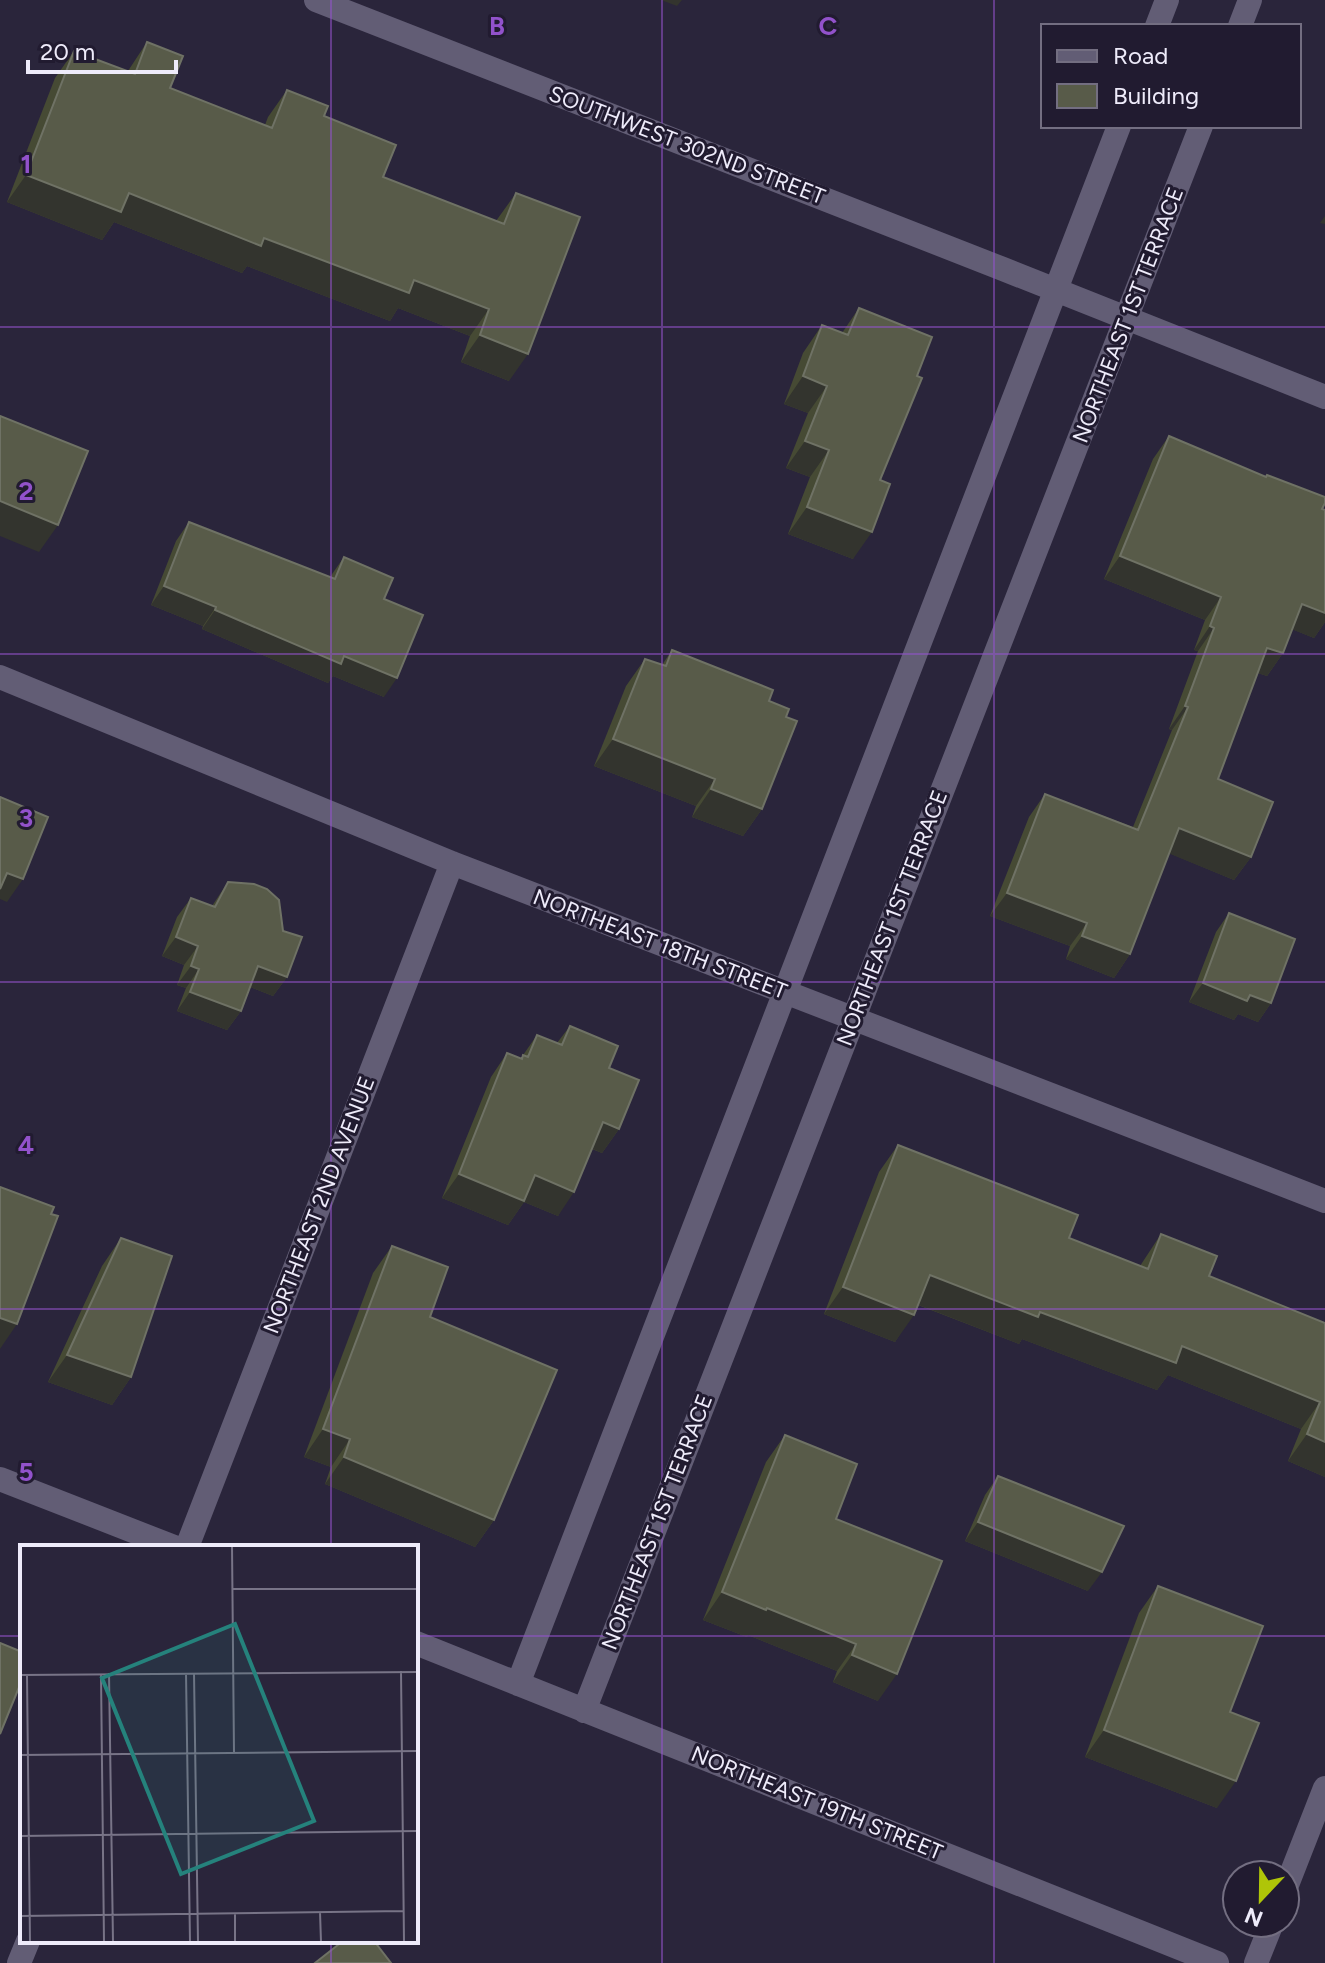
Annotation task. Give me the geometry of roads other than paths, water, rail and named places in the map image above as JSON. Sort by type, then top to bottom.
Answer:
[{"type":"street","name":"SOUTHWEST 302ND STREET","points":[[316,0],[1325,397]]},
{"type":"street","points":[[1158,24],[1167,0]]},
{"type":"street","points":[[1241,24],[1250,0]]},
{"type":"street","points":[[518,1684],[1118,128]]},
{"type":"street","name":"NORTHEAST 1ST TERRACE","points":[[584,1711],[1200,128]]},
{"type":"street","name":"NORTHEAST 18TH STREET","points":[[0,677],[452,863],[1325,1201]]},
{"type":"street","name":"NORTHEAST 2ND AVENUE","points":[[188,1545],[452,863]]},
{"type":"street","points":[[0,1479],[169,1545]]},
{"type":"street","name":"NORTHEAST 19TH STREET","points":[[418,1644],[1217,1963]]},
{"type":"street","points":[[1297,1859],[1325,1788]]},
{"type":"street","points":[[1256,1963],[1266,1939]]},
{"type":"street","points":[[19,1963],[27,1943]]}]
